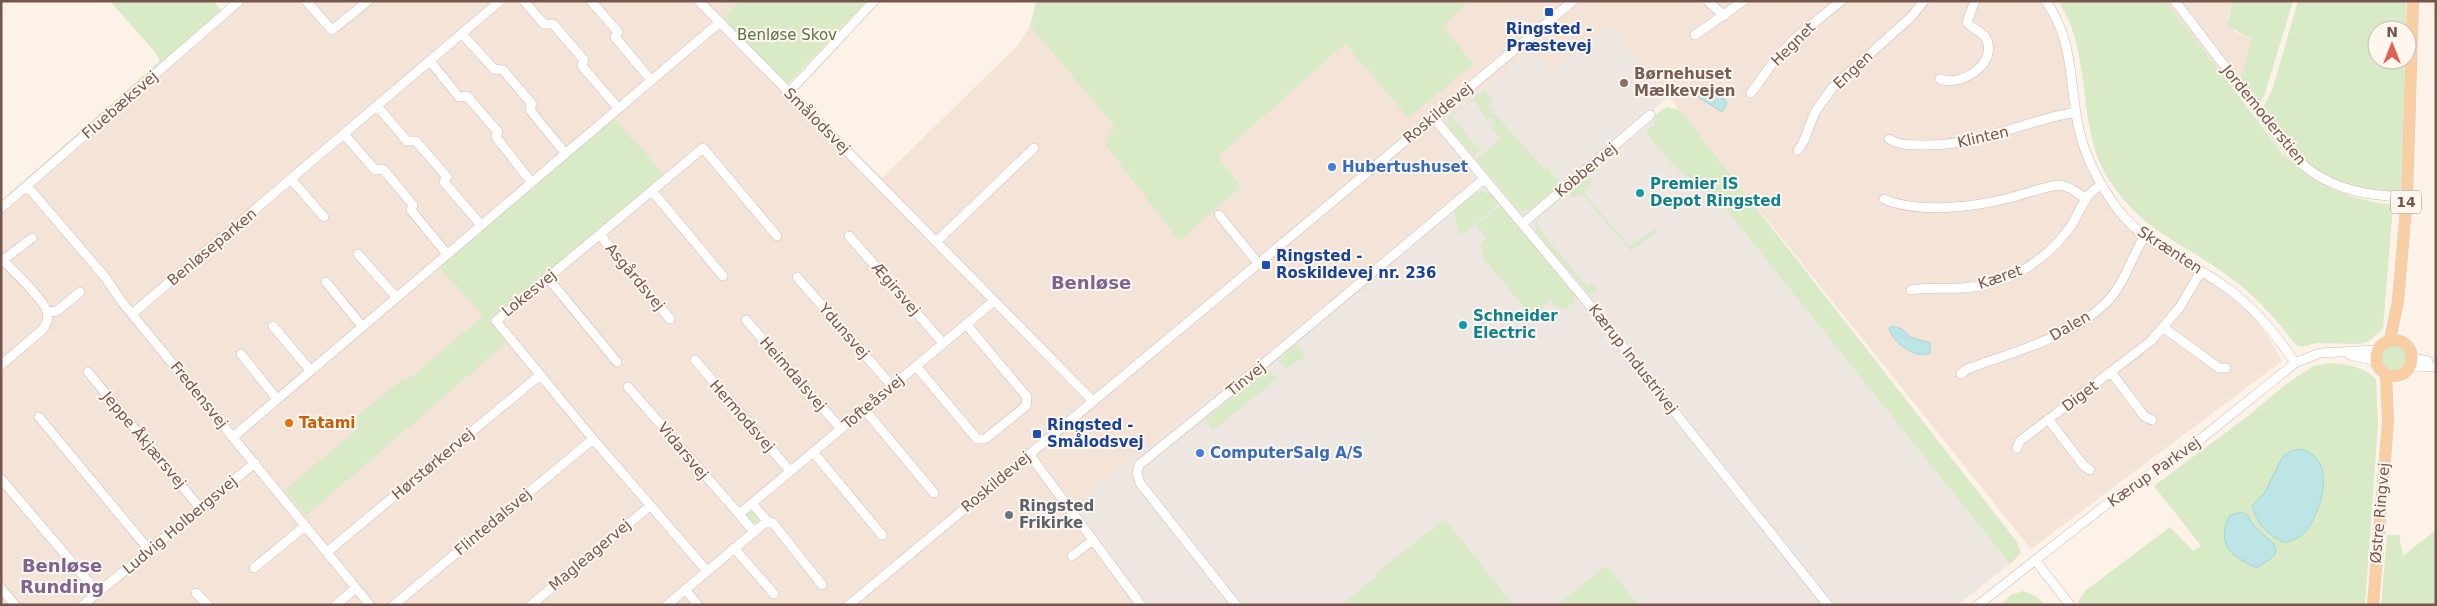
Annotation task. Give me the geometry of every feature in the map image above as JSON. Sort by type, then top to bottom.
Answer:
[{"type":"main road","name":"14","points":[[2411,362],[2410,348],[2396,340],[2407,197],[2413,1]]},
{"type":"main road","points":[[2396,340],[2382,343],[2376,356],[2379,369],[2392,375],[2411,362]]},
{"type":"main road","name":"Østre Ringvej","points":[[2373,605],[2392,375]]},
{"type":"street","name":"Fluebæksvej","points":[[1,208],[239,1]]},
{"type":"street","points":[[306,1],[332,30],[368,1]]},
{"type":"street","name":"Benløseparken","points":[[132,314],[500,1]]},
{"type":"street","points":[[524,1],[544,24],[553,24],[584,60],[582,66],[618,108]]},
{"type":"street","points":[[591,1],[618,32],[615,37],[651,80]]},
{"type":"street","name":"Smålodsvej","points":[[699,1],[1093,401]]},
{"type":"street","points":[[789,92],[874,1]]},
{"type":"street","name":"Roskildevej","points":[[849,605],[1573,1]]},
{"type":"street","points":[[1708,1],[1724,16]]},
{"type":"street","points":[[1695,35],[1743,1]]},
{"type":"street","name":"Hegnet","points":[[1751,92],[1787,46],[1841,1]]},
{"type":"street","name":"Engen","points":[[1798,150],[1803,144],[1815,112],[1833,87],[1907,22],[1924,1]]},
{"type":"street","points":[[1940,79],[1953,82],[1966,77],[1979,68],[1986,58],[1989,48],[1987,40],[1980,31],[1967,22],[1975,1]]},
{"type":"street","name":"Skrænten","points":[[2046,1],[2067,42],[2076,112],[2087,156],[2102,185],[2123,215],[2145,236],[2235,294],[2262,318],[2295,363]]},
{"type":"street","name":"Jordemoderstien","points":[[2175,1],[2284,144],[2307,168],[2323,179],[2352,191],[2374,195],[2407,197]]},
{"type":"street","points":[[233,436],[720,22]]},
{"type":"street","points":[[462,34],[494,69],[502,69],[532,104],[530,110],[565,153]]},
{"type":"street","points":[[430,61],[459,97],[467,96],[498,132],[496,137],[531,182]]},
{"type":"street","points":[[377,106],[407,141],[416,140],[447,177],[444,182],[481,225]]},
{"type":"street","name":"Klinten","points":[[1889,139],[1896,143],[1915,145],[1956,144],[1992,136],[2046,119],[2076,112]]},
{"type":"street","name":"Kobbervej","points":[[1522,224],[1650,115]]},
{"type":"street","name":"Kærup Industrivej","points":[[1433,117],[1586,301],[1828,605]]},
{"type":"street","points":[[344,134],[375,170],[383,169],[413,205],[411,210],[447,254]]},
{"type":"street","name":"Lokesvej","points":[[707,571],[593,439],[496,321],[653,192],[703,148],[776,236]]},
{"type":"street","points":[[936,242],[1034,148]]},
{"type":"street","points":[[291,179],[324,217]]},
{"type":"street","name":"Tinvej","points":[[1236,605],[1140,483],[1137,473],[1139,465],[1267,361],[1484,179]]},
{"type":"street","points":[[1884,199],[1894,204],[1909,206],[1960,206],[1995,202],[2062,185],[2085,198]]},
{"type":"street","name":"Kæret","points":[[1912,290],[1980,286],[2013,276],[2038,261],[2056,244],[2076,219],[2085,198],[2102,185]]},
{"type":"street","name":"Fredensvej","points":[[27,186],[105,277],[132,314],[370,605]]},
{"type":"street","points":[[653,192],[723,276]]},
{"type":"street","points":[[1219,215],[1258,263]]},
{"type":"street","name":"Asgårdsvej","points":[[600,235],[670,319]]},
{"type":"street","name":"Ægirsvej","points":[[849,236],[944,343]]},
{"type":"street","name":"Dalen","points":[[1961,374],[1967,369],[2043,341],[2095,312],[2112,296],[2124,279],[2136,248],[2145,236]]},
{"type":"street","points":[[1,365],[44,327],[47,312],[42,303],[2,259],[32,238]]},
{"type":"street","points":[[358,254],[396,297]]},
{"type":"street","name":"Diget","points":[[2017,448],[2020,441],[2134,355],[2164,328],[2180,307],[2201,271]]},
{"type":"street","name":"Ydunsvej","points":[[797,276],[892,386]]},
{"type":"street","points":[[548,278],[617,362]]},
{"type":"street","points":[[326,282],[362,326]]},
{"type":"street","points":[[47,312],[57,311],[80,292]]},
{"type":"street","name":"Tofteåsvej","points":[[739,514],[994,301]]},
{"type":"street","name":"Heimdalsvej","points":[[746,320],[841,429]]},
{"type":"street","points":[[916,366],[977,439],[986,440],[1026,406],[1026,397],[966,324]]},
{"type":"street","points":[[272,326],[310,370]]},
{"type":"street","points":[[2164,328],[2219,368],[2226,368]]},
{"type":"street","name":"Kærup Parkvej","points":[[1978,605],[2103,508],[2202,438],[2295,363],[2315,354],[2335,352],[2376,356]]},
{"type":"street","points":[[241,354],[277,398]]},
{"type":"street","name":"Hermodsvej","points":[[695,360],[790,471]]},
{"type":"street","points":[[2411,362],[2436,361]]},
{"type":"street","points":[[2411,362],[2436,366]]},
{"type":"street","name":"Jeppe Åkjærsvej","points":[[88,372],[200,508]]},
{"type":"street","name":"Diget","points":[[2112,372],[2144,416],[2152,420]]},
{"type":"street","name":"Hørstørkervej","points":[[327,552],[540,375]]},
{"type":"street","name":"Vidarsvej","points":[[628,387],[739,514]]},
{"type":"street","points":[[864,409],[934,493]]},
{"type":"street","points":[[39,417],[149,550]]},
{"type":"street","name":"Diget","points":[[2048,419],[2084,466],[2090,470]]},
{"type":"street","name":"Flintedalsvej","points":[[394,605],[593,439]]},
{"type":"street","points":[[813,452],[882,535]]},
{"type":"street","points":[[1030,454],[1141,605]]},
{"type":"street","name":"Ludvig Holbergsvej","points":[[83,605],[254,463]]},
{"type":"street","points":[[1,479],[98,592]]},
{"type":"street","points":[[752,503],[767,521],[773,523],[822,586]]},
{"type":"street","name":"Magleagervej","points":[[531,605],[650,506]]},
{"type":"street","points":[[739,514],[754,532]]},
{"type":"street","points":[[667,605],[767,521]]},
{"type":"street","points":[[254,568],[306,526]]},
{"type":"street","points":[[1072,556],[1093,540]]},
{"type":"street","points":[[734,548],[774,594]]},
{"type":"street","points":[[2035,560],[2070,605]]},
{"type":"street","points":[[1,588],[15,605]]},
{"type":"street","points":[[336,605],[356,588]]},
{"type":"street","points":[[685,589],[698,605]]},
{"type":"street","points":[[196,593],[208,605]]},
{"type":"shaded area","points":[[232,1],[739,1],[723,19],[882,178],[1018,45],[1030,26],[1114,126],[1218,157],[1345,44],[1408,118],[1474,63],[1442,26],[1468,1],[2041,1],[2055,22],[2065,50],[2083,157],[2095,183],[2115,212],[2222,287],[2248,310],[2270,340],[2282,361],[2031,549],[1611,25],[1551,72],[1531,50],[1436,131],[1481,189],[1073,504],[1149,605],[1,605],[1,204]]},
{"type":"shaded area","points":[[2166,1],[2232,1],[2227,19],[2235,32],[2253,39],[2240,82],[2234,90]]},
{"type":"shaded area","points":[[1611,25],[1668,96],[1655,108],[1655,123],[1647,132],[1664,155],[1694,183],[1708,187],[2010,564],[1957,605],[1149,605],[1073,504],[1481,190],[1435,131],[1448,115],[1531,50],[1551,72]]},
{"type":"green space","points":[[110,1],[213,1],[222,11],[1,204],[1,201],[160,61],[155,52]]},
{"type":"green space","name":"Benløse Skov","points":[[739,1],[867,1],[788,84],[722,19]]},
{"type":"green space","points":[[1036,1],[1468,1],[1443,26],[1474,64],[1408,118],[1345,44],[1218,157],[1241,187],[1179,241],[1105,144],[1114,126],[1030,26]]},
{"type":"green space","points":[[2058,1],[2166,1],[2283,154],[2321,183],[2360,199],[2393,205],[2383,329],[2369,341],[2360,344],[2317,343],[2301,347],[2296,345],[2272,316],[2245,289],[2208,262],[2162,234],[2135,212],[2110,181],[2099,160],[2087,115],[2077,44],[2069,22]]},
{"type":"green space","points":[[2232,1],[2293,1],[2264,96],[2260,102],[2255,102],[2240,82],[2252,39],[2227,26]]},
{"type":"green space","points":[[2298,1],[2406,1],[2406,20],[2367,20],[2367,70],[2405,70],[2401,189],[2396,192],[2354,189],[2325,177],[2313,168],[2290,146],[2262,109],[2272,91]]},
{"type":"green space","points":[[1484,90],[1493,100],[1488,106],[1544,169],[1548,167],[1560,184],[1530,210],[1519,211],[1476,159],[1501,139],[1491,127],[1496,123],[1491,118],[1487,120],[1474,99],[1451,116],[1480,150],[1473,155],[1448,126],[1448,117]]},
{"type":"green space","points":[[1667,107],[1680,110],[2017,542],[2021,553],[2010,564],[1708,187],[1689,178],[1673,165],[1646,132],[1655,123],[1655,115]]},
{"type":"green space","points":[[614,118],[664,174],[489,321],[506,343],[306,516],[285,490],[357,429],[357,416],[403,379],[411,377],[483,316],[439,267]]},
{"type":"green space","points":[[1585,176],[1593,181],[1583,192],[1630,247],[1654,229],[1657,232],[1631,251],[1581,193],[1573,198],[1569,192],[1562,197],[1561,195]]},
{"type":"green space","points":[[1481,191],[1491,194],[1499,204],[1460,236],[1454,210],[1472,195]]},
{"type":"green space","points":[[1555,200],[1557,202],[1539,217]]},
{"type":"green space","points":[[1501,205],[1574,293],[1575,302],[1565,309],[1559,309],[1551,300],[1531,315],[1484,259],[1481,243],[1487,239],[1476,225]]},
{"type":"green space","points":[[1538,217],[1537,226],[1587,287],[1592,283],[1597,290],[1592,294],[1587,292],[1536,232],[1535,227]]},
{"type":"green space","points":[[1295,343],[1306,356],[1285,369],[1279,361]]},
{"type":"green space","points":[[2394,344],[2403,348],[2407,357],[2403,366],[2394,370],[2385,366],[2381,357],[2385,348]]},
{"type":"green space","points":[[2332,363],[2361,369],[2376,379],[2378,424],[2365,605],[2081,605],[2078,602],[2085,591],[2170,527],[2193,551],[2201,546],[2154,486],[2248,416],[2285,385],[2313,366]]},
{"type":"green space","points":[[1267,367],[1277,379],[1213,430],[1205,420]]},
{"type":"green space","points":[[752,511],[758,517],[752,523],[746,517]]},
{"type":"green space","points":[[1445,519],[1513,605],[1341,605],[1375,578],[1377,572]]},
{"type":"green space","points":[[2436,530],[2436,605],[2381,605],[2387,535],[2399,535],[2403,556]]},
{"type":"green space","points":[[1606,566],[1639,605],[1557,605]]},
{"type":"green space","points":[[2023,591],[2037,597],[2045,605],[2001,605],[2011,595]]},
{"type":"water","points":[[1699,90],[1724,99],[1727,103],[1723,111],[1696,96],[1696,92]]},
{"type":"water","points":[[1892,326],[1902,329],[1910,337],[1930,343],[1930,353],[1918,354],[1905,348],[1891,333],[1889,328]]},
{"type":"water","points":[[2299,449],[2311,454],[2319,462],[2323,473],[2323,485],[2321,498],[2312,522],[2301,536],[2285,543],[2273,537],[2264,529],[2257,519],[2252,506],[2265,492],[2282,458],[2289,452]]},
{"type":"water","points":[[2242,512],[2274,544],[2276,550],[2274,556],[2257,568],[2233,554],[2225,542],[2224,534],[2230,515]]},
{"type":"place","name":"Ringsted - Præstevej","points":[[1549,12]]},
{"type":"place","name":"Børnehuset Mælkevejen","points":[[1624,83]]},
{"type":"place","name":"Hubertushuset","points":[[1332,167]]},
{"type":"place","name":"Premier IS Depot Ringsted","points":[[1640,193]]},
{"type":"place","name":"Ringsted - Roskildevej nr. 236","points":[[1266,265]]},
{"type":"place","name":"Schneider Electric","points":[[1463,325]]},
{"type":"place","name":"Tatami","points":[[289,423]]},
{"type":"place","name":"Ringsted - Smålodsvej","points":[[1037,434]]},
{"type":"place","name":"ComputerSalg A/S","points":[[1200,453]]},
{"type":"place","name":"Ringsted Frikirke","points":[[1009,515]]},
{"type":"district","name":"Benløse","points":[[1091,282]]},
{"type":"district","name":"Benløse Runding","points":[[62,575]]}]
